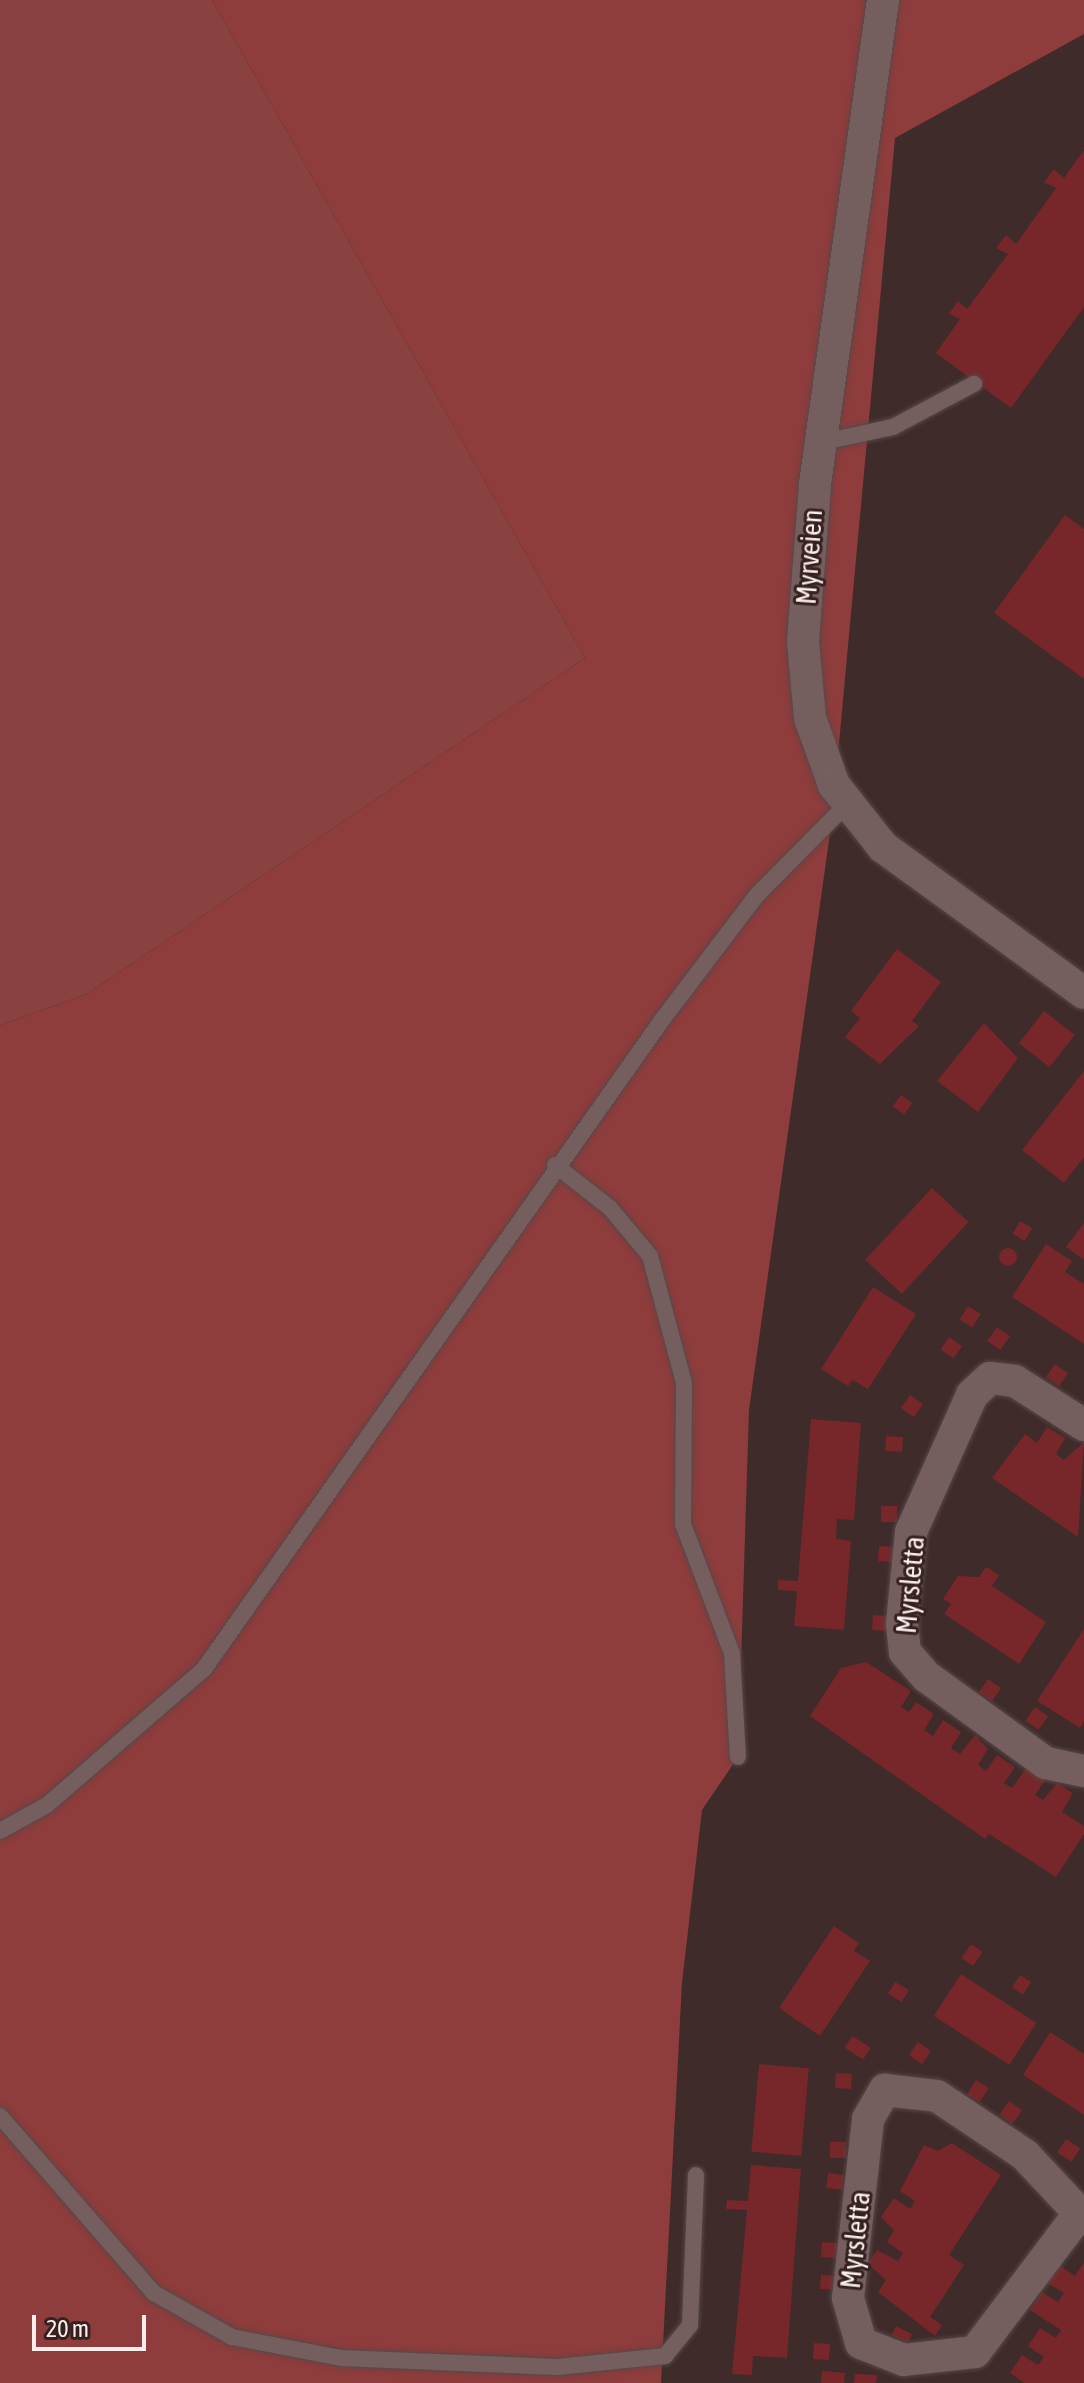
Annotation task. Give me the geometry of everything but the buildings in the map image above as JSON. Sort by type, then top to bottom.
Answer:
[{"type":"street","name":"Myrveien","points":[[883,0],[819,443],[805,696],[824,766],[846,805],[943,896],[1084,993]]},
{"type":"street","name":"Myrsletta","points":[[1084,1425],[1015,1381],[990,1378],[972,1395],[911,1532],[902,1624],[905,1652],[927,1677],[1046,1763],[1084,1771]]},
{"type":"street","name":"Myrsletta","points":[[885,2090],[937,2096],[1025,2155],[1070,2195],[1081,2216],[975,2352],[904,2360],[861,2343],[848,2298],[868,2119],[885,2090]]},
{"type":"lane","points":[[819,443],[893,427],[974,384]]},
{"type":"lane","points":[[0,1831],[47,1805],[204,1669],[328,1501],[555,1165],[757,895],[846,805]]},
{"type":"lane","points":[[555,1165],[610,1208],[650,1256],[684,1383],[683,1524],[732,1654],[738,1757]]},
{"type":"lane","points":[[0,2116],[154,2293],[232,2337],[341,2358],[557,2367],[665,2356],[690,2325],[696,2175]]},
{"type":"shaded area","points":[[0,0],[212,0],[585,658],[87,994],[0,1025]]},
{"type":"shaded area","points":[[212,0],[1084,0],[1084,34],[895,138],[832,819],[749,1410],[738,1757],[702,1810],[682,1983],[661,2383],[0,2383],[0,1025],[87,994],[585,658]]}]
